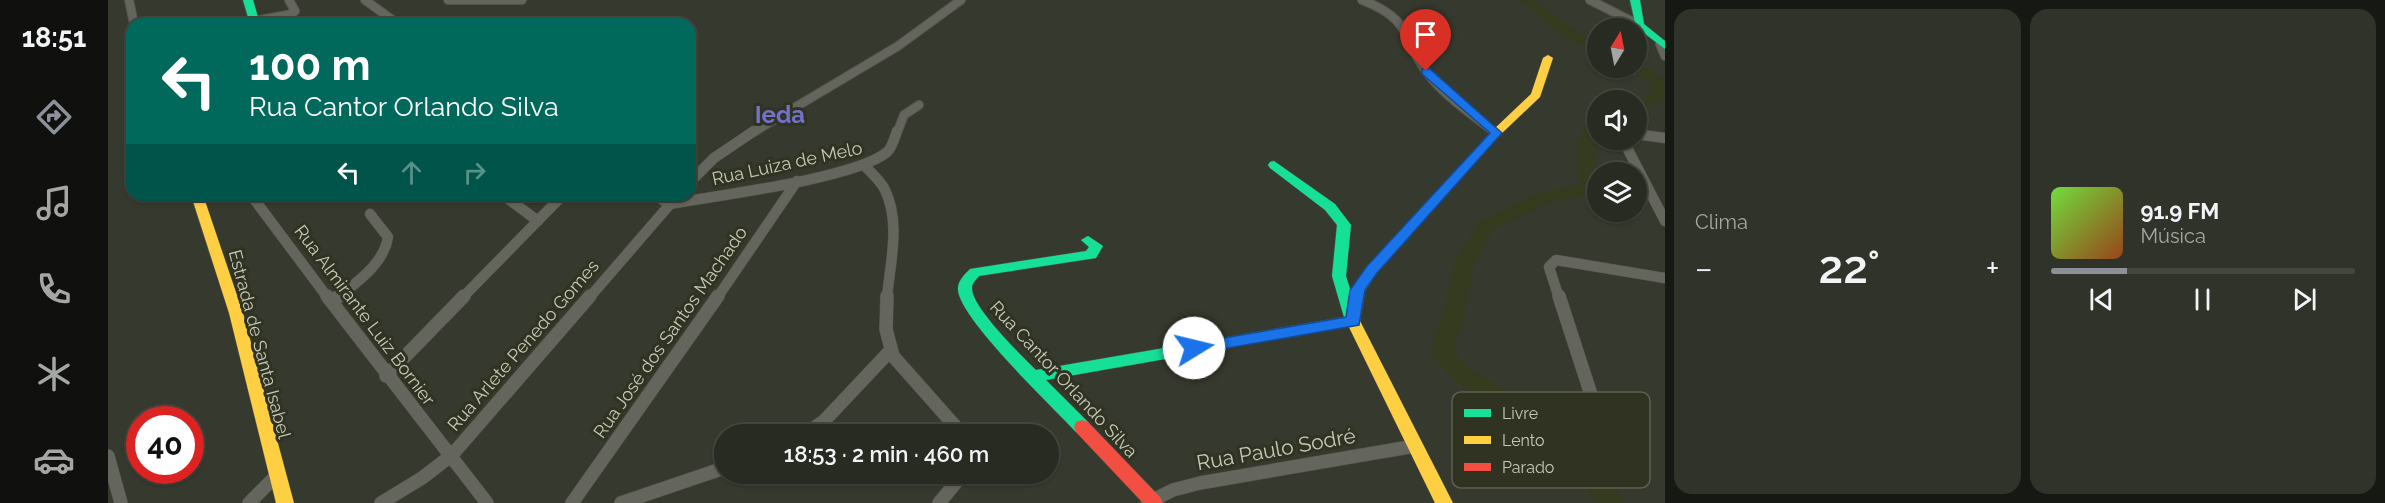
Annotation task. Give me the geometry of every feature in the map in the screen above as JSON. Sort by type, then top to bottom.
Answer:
[{"type":"street","points":[[129,0],[133,18]]},
{"type":"street","points":[[248,0],[254,18]]},
{"type":"street","points":[[274,18],[292,14],[295,11],[289,0]]},
{"type":"street","points":[[365,0],[373,9],[394,18]]},
{"type":"street","points":[[448,0],[483,2],[522,0]]},
{"type":"street","points":[[696,176],[728,147],[898,46],[946,14],[961,0]]},
{"type":"street","points":[[1362,0],[1385,9],[1403,23],[1418,62],[1434,81],[1496,133]]},
{"type":"street","points":[[1590,0],[1625,18]]},
{"type":"street","points":[[1635,0],[1638,18]]},
{"type":"street","points":[[1647,33],[1663,49]]},
{"type":"street","points":[[1353,321],[1358,290],[1372,270],[1496,133],[1540,90],[1548,58]]},
{"type":"street","name":"Rua Luiza de Melo","points":[[696,199],[796,181],[864,165],[889,151],[904,115],[919,105]]},
{"type":"street","points":[[1628,150],[1665,220]]},
{"type":"street","points":[[864,165],[884,189],[890,204],[890,260],[884,316],[890,351],[953,424]]},
{"type":"street","points":[[1274,165],[1291,181],[1331,207],[1344,225],[1340,276],[1353,321],[1444,503]]},
{"type":"street","name":"Rua José dos Santos Machado","points":[[572,503],[648,399],[796,181]]},
{"type":"street","name":"Estrada de Santa Isabel","points":[[199,201],[236,312],[276,476],[285,503]]},
{"type":"street","name":"Rua Almirante Luiz Bornier","points":[[256,201],[386,376],[452,455],[487,503]]},
{"type":"street","points":[[511,201],[538,221]]},
{"type":"street","points":[[386,376],[557,201]]},
{"type":"street","points":[[664,201],[669,204]]},
{"type":"street","name":"Rua Arlete Penedo Gomes","points":[[381,503],[422,478],[452,455],[672,201]]},
{"type":"street","name":"Rua Luiza de Melo","points":[[669,204],[686,201]]},
{"type":"street","points":[[332,302],[370,269],[386,249],[388,237],[370,214]]},
{"type":"street","name":"Rua Cantor Orlando Silva","points":[[1088,240],[1095,246],[1095,252],[1091,255],[975,272],[966,279],[963,288],[964,296],[985,324],[1035,375],[1150,502]]},
{"type":"street","points":[[1590,392],[1549,267],[1556,260],[1570,261],[1665,278]]},
{"type":"street","points":[[1035,375],[1353,321]]},
{"type":"street","points":[[820,424],[890,351]]},
{"type":"street","name":"Rua Paulo Sodré","points":[[1150,502],[1173,490],[1200,483],[1415,446]]},
{"type":"street","points":[[108,456],[121,503]]},
{"type":"street","points":[[621,503],[714,471]]},
{"type":"street","points":[[249,503],[276,476]]},
{"type":"street","points":[[939,503],[955,484]]},
{"type":"waterway","points":[[1527,0],[1572,36],[1587,43]]},
{"type":"waterway","points":[[1647,74],[1658,82],[1655,100],[1647,101]]},
{"type":"waterway","points":[[1491,392],[1460,373],[1441,352],[1453,318],[1465,261],[1486,226],[1543,198],[1591,188],[1587,170],[1587,142]]},
{"type":"waterway","points":[[1602,488],[1611,503]]},
{"type":"traffic: fast","points":[[248,0],[253,18]]},
{"type":"traffic: fast","points":[[1635,0],[1639,25],[1665,46]]},
{"type":"traffic: fast","points":[[1035,376],[1353,321],[1339,276],[1344,225],[1330,207],[1274,165]]},
{"type":"traffic: fast","points":[[1082,427],[1016,360],[981,320],[970,303],[965,285],[975,272],[1091,255],[1096,246],[1088,240]]},
{"type":"traffic: slow","points":[[1444,503],[1353,321],[1358,290],[1372,270],[1496,133],[1536,95],[1548,58]]},
{"type":"traffic: slow","points":[[199,201],[236,313],[285,503]]},
{"type":"traffic: jam","points":[[1082,427],[1154,503]]},
{"type":"district","name":"Ieda","points":[[780,114]]},
{"type":"route","points":[[1194,348],[1353,321],[1358,290],[1372,270],[1496,133],[1434,81],[1426,71]]}]
